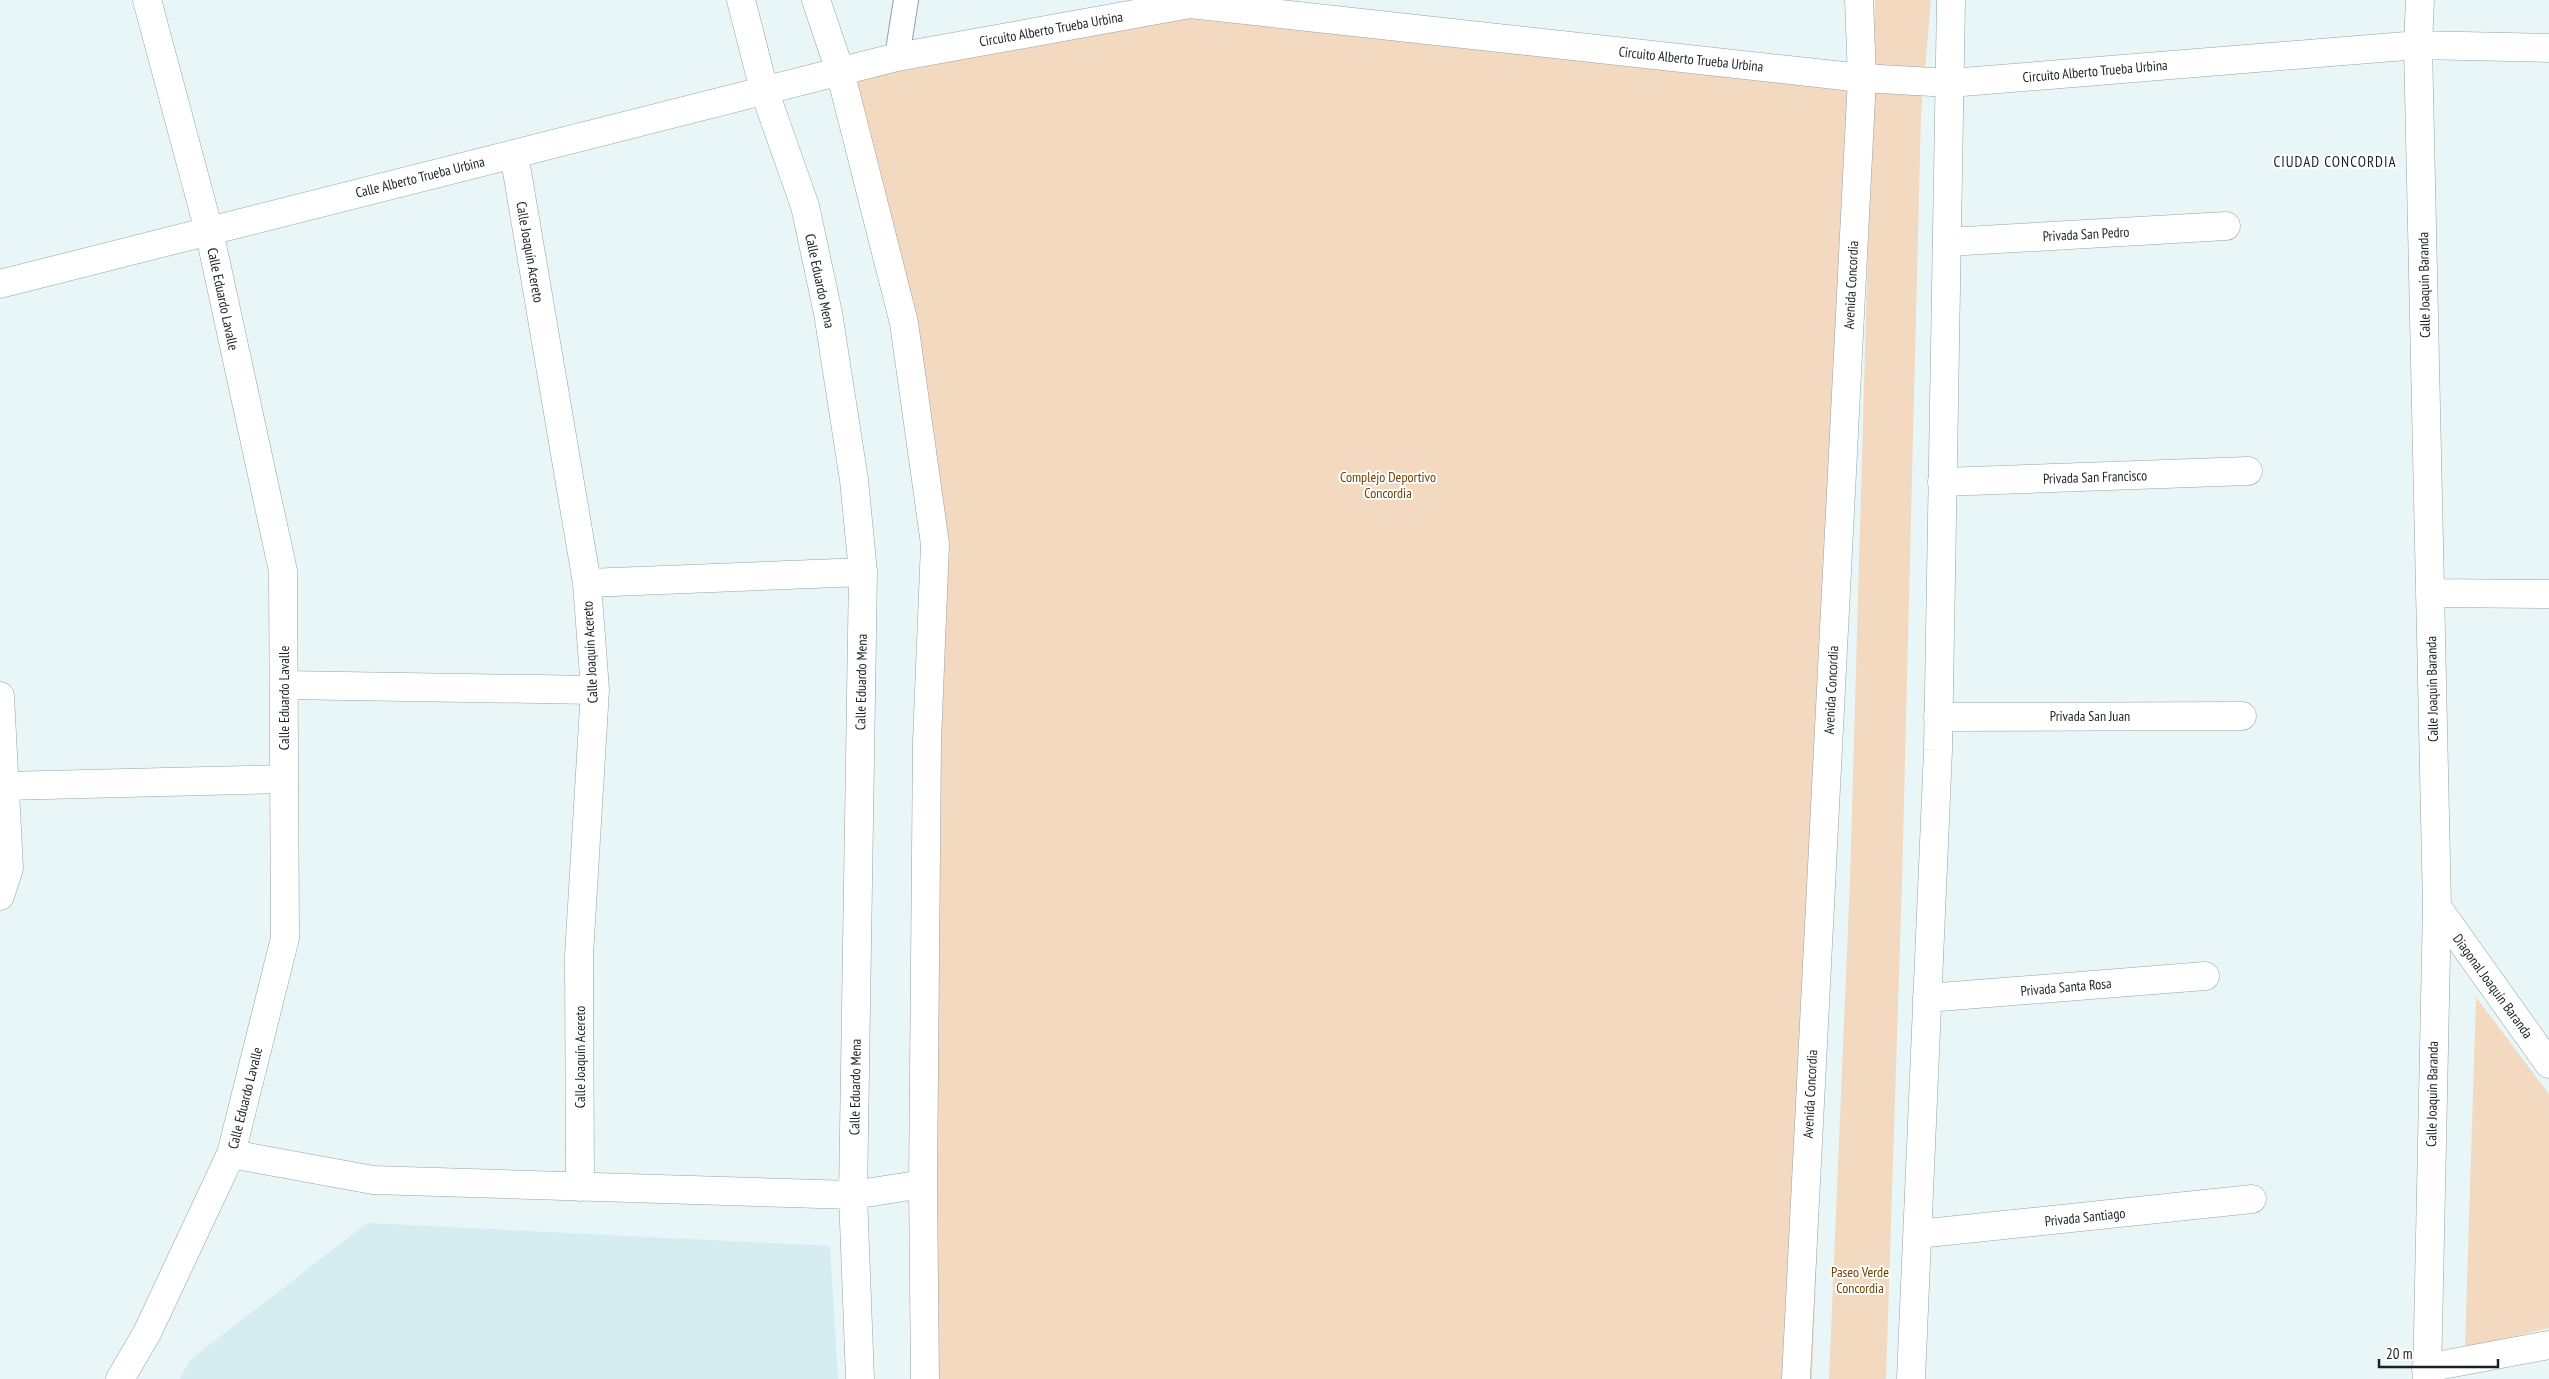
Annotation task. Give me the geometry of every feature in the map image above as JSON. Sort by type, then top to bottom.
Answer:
[{"type":"street","name":"Calle Eduardo Lavalle","points":[[120,1379],[147,1332],[232,1154],[285,938],[283,571],[209,231],[147,0]]},
{"type":"street","name":"Calle Eduardo Mena","points":[[741,0],[764,90],[805,206],[828,314],[854,480],[863,572],[853,1194],[860,1379]]},
{"type":"street","points":[[816,0],[840,71],[904,323],[935,544],[927,741],[923,1184],[925,1379]]},
{"type":"street","name":"Avenida Concordia","points":[[1796,1379],[1862,78],[1859,0]]},
{"type":"street","points":[[1911,1379],[1938,717],[1951,0]]},
{"type":"street","name":"Calle Joaquín Baranda","points":[[2420,0],[2418,45],[2437,907],[2426,1374]]},
{"type":"street","name":"Circuito Alberto Trueba Urbina","points":[[840,71],[896,57],[1190,4],[1862,78],[1950,83],[2418,45],[2549,48]]},
{"type":"street","name":"Calle Alberto Trueba Urbina","points":[[0,284],[840,71]]},
{"type":"street","name":"Calle Joaquín Acereto","points":[[514,154],[587,583],[594,690],[579,956],[580,1187]]},
{"type":"street","name":"Privada San Pedro","points":[[1947,242],[2226,226]]},
{"type":"street","name":"Privada San Francisco","points":[[1942,482],[2248,471]]},
{"type":"street","points":[[587,583],[863,572]]},
{"type":"street","points":[[2430,593],[2549,594]]},
{"type":"street","points":[[284,685],[594,690]]},
{"type":"street","points":[[0,696],[9,868],[0,896]]},
{"type":"street","name":"Privada San Juan","points":[[1938,717],[2242,716]]},
{"type":"street","points":[[5,786],[284,779]]},
{"type":"street","name":"Diagonal Joaquín Baranda","points":[[2437,907],[2549,1064]]},
{"type":"street","name":"Privada Santa Rosa","points":[[1927,998],[2205,976]]},
{"type":"street","points":[[232,1154],[373,1180],[853,1194],[923,1184]]},
{"type":"street","name":"Privada Santiago","points":[[1918,1234],[2252,1199]]},
{"type":"street","points":[[2426,1374],[2549,1345]]},
{"type":"lane","points":[[896,57],[906,0]]},
{"type":"shaded area","points":[[367,1223],[830,1246],[838,1379],[180,1379],[190,1360]]},
{"type":"green space","name":"Paseo Verde Concordia","points":[[1875,0],[1931,0],[1921,114],[1902,882],[1886,1379],[1829,1379],[1850,880]]},
{"type":"green space","name":"Complejo Deportivo Concordia","points":[[1190,4],[1862,78],[1812,1379],[925,1379],[935,544],[840,71]]},
{"type":"green space","points":[[2476,997],[2549,1094],[2549,1328],[2465,1348]]},
{"type":"district","name":"CIUDAD CONCORDIA","points":[[2335,162]]}]
